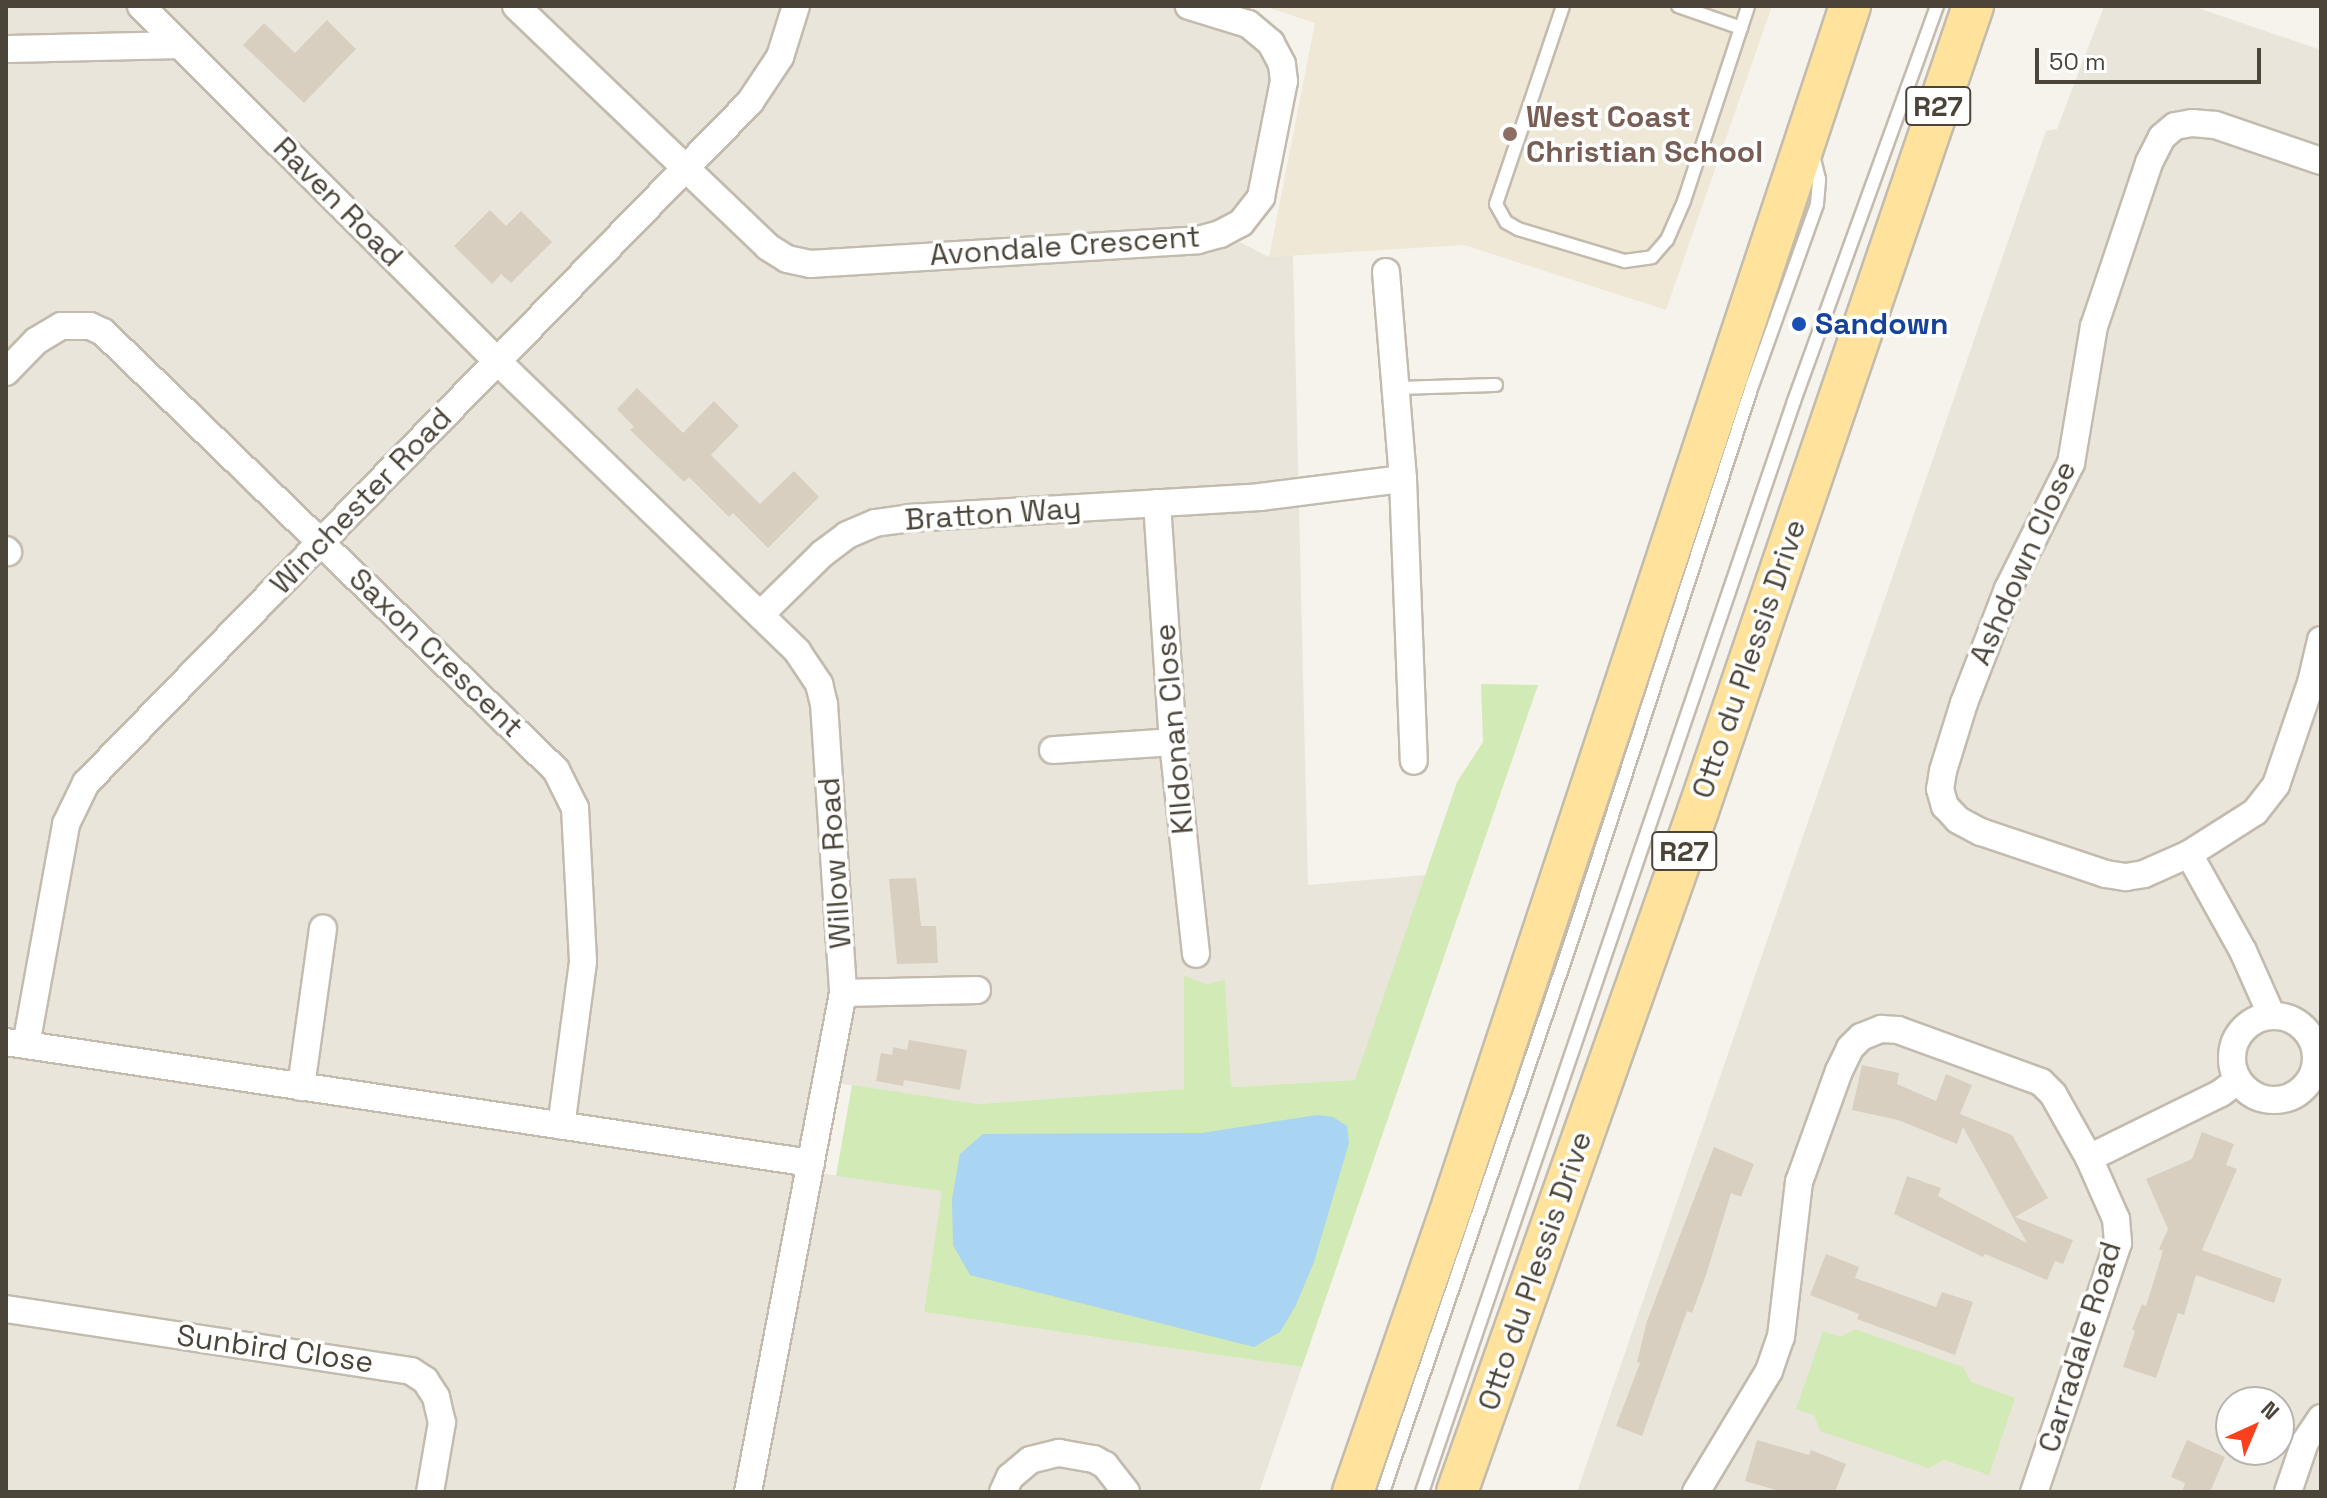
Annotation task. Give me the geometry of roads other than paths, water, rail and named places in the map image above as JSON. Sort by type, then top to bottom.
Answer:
[{"type":"main road","points":[[1353,1492],[1463,1173],[1850,6]]},
{"type":"main road","name":"Otto du Plessis Drive","points":[[1457,1492],[1698,811],[1973,6]]},
{"type":"street","name":"Raven Road","points":[[141,6],[496,360]]},
{"type":"street","name":"Avondale Crescent","points":[[516,6],[684,170],[768,247],[787,259],[810,264],[1198,240],[1220,234],[1241,223],[1261,197],[1284,81],[1282,64],[1265,36],[1248,24],[1189,6]]},
{"type":"street","name":"Winchester Road","points":[[16,1044],[66,824],[77,796],[496,360],[684,170],[767,80],[780,57],[796,6]]},
{"type":"street","points":[[6,49],[179,45]]},
{"type":"street","name":"Ashdown Close","points":[[2321,161],[2215,125],[2192,123],[2175,126],[2162,137],[2149,163],[2094,326],[2071,463],[1984,647],[1943,771],[1940,789],[1945,806],[1958,820],[1981,832],[2106,874],[2126,877],[2144,874],[2189,854],[2255,812],[2276,785],[2311,683],[2321,640]]},
{"type":"street","points":[[1386,272],[1403,479],[1414,761]]},
{"type":"street","name":"Saxon Crescent","points":[[6,372],[36,341],[61,326],[90,326],[103,332],[548,760],[566,784],[575,808],[579,840],[583,962],[561,1126]]},
{"type":"street","name":"Willow Road","points":[[496,360],[760,615],[809,667],[824,704],[843,993],[748,1492]]},
{"type":"street","name":"Bratton Way","points":[[760,615],[822,554],[847,535],[875,523],[1260,497],[1403,479]]},
{"type":"street","name":"KIldonan Close","points":[[1157,503],[1173,742],[1196,954]]},
{"type":"street","points":[[1053,750],[1173,742]]},
{"type":"street","points":[[2189,854],[2243,951],[2272,1016]]},
{"type":"street","points":[[301,1087],[323,929]]},
{"type":"street","points":[[843,993],[977,990]]},
{"type":"street","points":[[2272,1016],[2287,1018],[2300,1025],[2310,1038],[2315,1052],[2315,1085],[2273,1099],[2250,1092],[2238,1080],[2232,1052],[2236,1038],[2258,1019],[2272,1016]]},
{"type":"street","name":"Carradale Road","points":[[1696,1492],[1769,1371],[1781,1337],[1799,1182],[1839,1071],[1850,1048],[1861,1037],[1881,1029],[1898,1030],[2041,1082],[2053,1094],[2089,1158],[2116,1219],[2118,1243],[2034,1492]]},
{"type":"street","points":[[16,1044],[811,1163]]},
{"type":"street","points":[[2089,1158],[2221,1093],[2238,1080]]},
{"type":"street","name":"Sunbird Close","points":[[6,1309],[411,1371],[425,1380],[436,1397],[442,1422],[430,1492]]},
{"type":"street","points":[[2288,1492],[2305,1442],[2321,1418]]},
{"type":"street","points":[[1003,1492],[1010,1477],[1030,1460],[1059,1453],[1094,1459],[1105,1465],[1115,1473],[1126,1492]]},
{"type":"lane","points":[[1563,6],[1496,204],[1506,222],[1518,229],[1625,261],[1652,257],[1667,240],[1684,201],[1748,6]]},
{"type":"lane","points":[[1678,6],[1741,28]]},
{"type":"lane","points":[[1422,1492],[1794,401],[1937,6]]},
{"type":"lane","points":[[1383,1492],[1567,954],[1752,386],[1817,204],[1819,179],[1806,133]]},
{"type":"lane","points":[[1396,388],[1496,385]]},
{"type":"water","points":[[1317,1115],[1333,1117],[1347,1126],[1349,1143],[1314,1262],[1296,1305],[1280,1332],[1254,1347],[970,1275],[953,1245],[952,1199],[960,1154],[983,1134],[1202,1133]]},
{"type":"place","name":"West Coast Christian School","points":[[1510,134]]},
{"type":"place","name":"Sandown","points":[[1799,324]]}]
